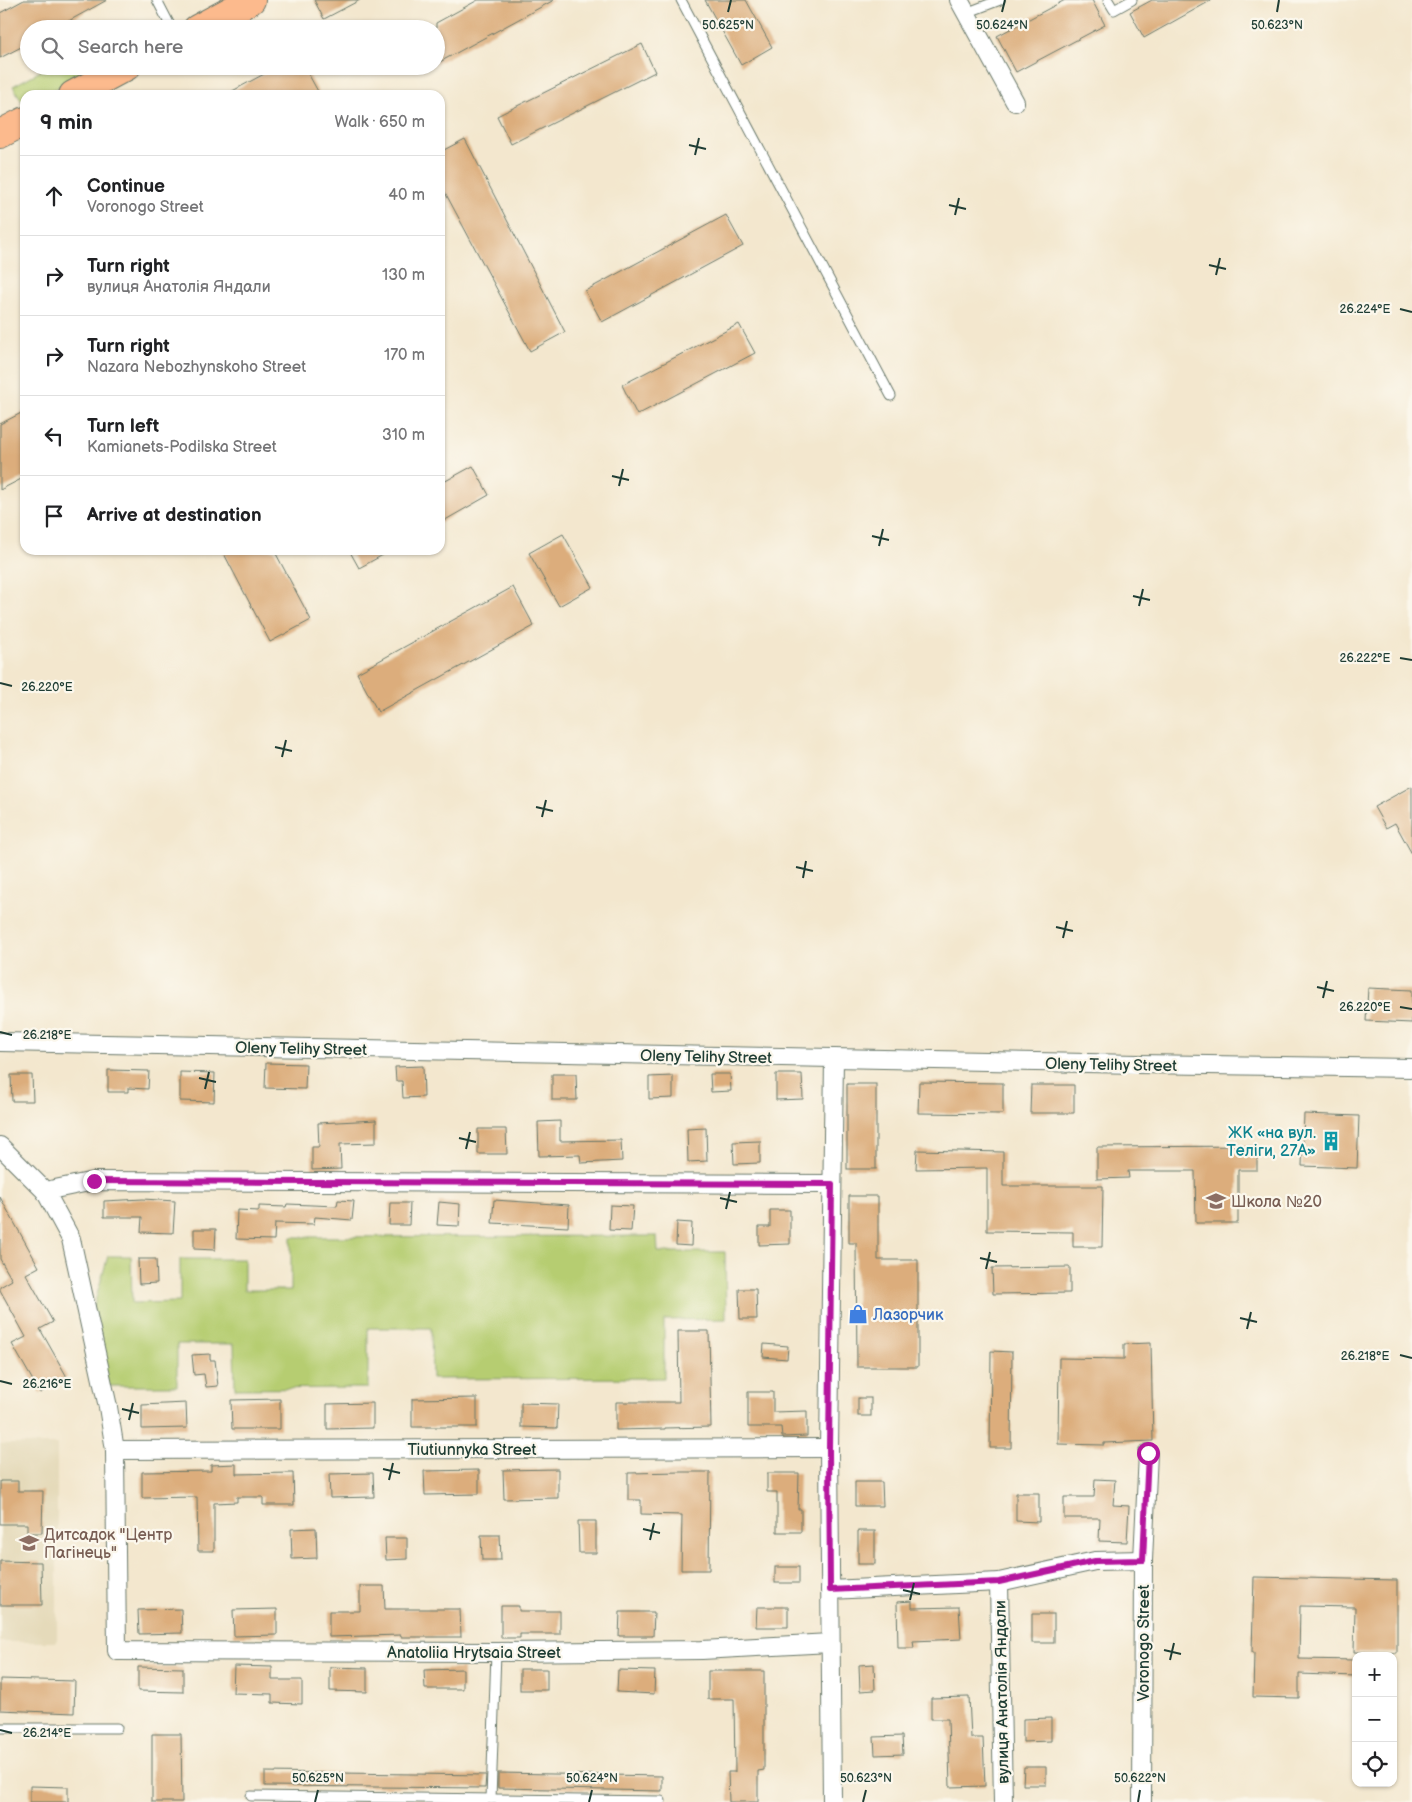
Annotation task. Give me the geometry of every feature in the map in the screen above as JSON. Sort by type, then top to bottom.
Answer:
[{"type":"main road","points":[[214,20],[251,0]]},
{"type":"main road","points":[[82,90],[110,75]]},
{"type":"main road","points":[[0,134],[20,124]]},
{"type":"street","points":[[963,6],[1015,102]]},
{"type":"street","name":"Oleny Telihy Street","points":[[0,1042],[1412,1068]]},
{"type":"street","points":[[832,1802],[829,1448],[834,1058]]},
{"type":"street","points":[[0,1146],[45,1191],[71,1239],[108,1407],[115,1450]]},
{"type":"street","points":[[45,1191],[94,1181],[832,1184]]},
{"type":"street","name":"Tiutiunnyka Street","points":[[115,1450],[829,1448]]},
{"type":"street","name":"Anatoliia Hrytsaia Street","points":[[115,1450],[117,1651],[496,1652],[702,1650],[830,1643]]},
{"type":"street","name":"Voronogo Street","points":[[1142,1802],[1143,1560],[1148,1453]]},
{"type":"street","name":"вулиця Анатолія Яндали","points":[[830,1590],[999,1582],[1095,1561],[1143,1560]]},
{"type":"street","name":"вулиця Анатолія Яндали","points":[[999,1582],[1003,1802]]},
{"type":"lane","points":[[157,0],[167,20]]},
{"type":"lane","points":[[681,0],[891,396]]},
{"type":"lane","points":[[963,6],[1000,0]]},
{"type":"lane","points":[[1108,0],[1114,10],[1132,0]]},
{"type":"lane","points":[[491,1799],[496,1652]]},
{"type":"lane","points":[[0,1728],[117,1728]]},
{"type":"lane","points":[[251,1796],[394,1800],[491,1799],[660,1802]]},
{"type":"shaded area","name":"Дитсадок \"Центр Пагінець\"","points":[[0,1444],[57,1444],[57,1642],[0,1642]]},
{"type":"green space","points":[[33,75],[81,75],[53,90],[20,90],[20,98],[13,86]]},
{"type":"green space","points":[[657,1236],[658,1252],[725,1252],[726,1319],[664,1320],[664,1378],[432,1379],[431,1328],[368,1328],[368,1388],[235,1389],[234,1344],[177,1344],[177,1386],[108,1386],[92,1312],[108,1256],[131,1256],[132,1303],[180,1302],[180,1259],[244,1259],[244,1290],[291,1290],[291,1237]]},
{"type":"building","points":[[24,0],[107,0],[70,20],[20,20],[20,48],[0,58],[0,13]]},
{"type":"building","points":[[314,0],[360,0],[324,19]]},
{"type":"building","points":[[478,0],[554,0],[445,59],[445,20],[441,20]]},
{"type":"building","points":[[705,0],[746,0],[772,47],[741,65]]},
{"type":"building","points":[[1065,0],[1092,0],[1105,25],[1016,72],[997,36]]},
{"type":"building","points":[[1152,0],[1212,0],[1144,38],[1130,12]]},
{"type":"building","points":[[642,44],[655,72],[511,144],[497,116]]},
{"type":"building","points":[[262,75],[309,75],[317,90],[234,90]]},
{"type":"building","points":[[465,139],[565,332],[530,351],[445,192],[445,149]]},
{"type":"building","points":[[726,215],[743,246],[602,322],[585,291]]},
{"type":"building","points":[[739,324],[755,353],[637,415],[622,385]]},
{"type":"building","points":[[20,414],[20,480],[0,490],[0,424]]},
{"type":"building","points":[[473,466],[489,495],[445,520],[445,481]]},
{"type":"building","points":[[563,534],[593,587],[559,606],[529,553]]},
{"type":"building","points":[[225,555],[277,555],[311,620],[270,642]]},
{"type":"building","points":[[352,555],[383,555],[359,568]]},
{"type":"building","points":[[513,587],[534,626],[378,712],[357,673]]},
{"type":"building","points":[[1412,786],[1412,854],[1395,823],[1386,828],[1374,807]]},
{"type":"building","points":[[1368,988],[1412,990],[1412,1023],[1366,1021]]},
{"type":"building","points":[[266,1063],[306,1064],[305,1089],[265,1088]]},
{"type":"building","points":[[423,1066],[424,1097],[403,1098],[402,1081],[396,1081],[395,1067]]},
{"type":"building","points":[[108,1070],[149,1071],[148,1089],[128,1088],[128,1092],[108,1092]]},
{"type":"building","points":[[180,1072],[215,1073],[214,1102],[180,1101]]},
{"type":"building","points":[[552,1074],[576,1074],[577,1100],[552,1100]]},
{"type":"building","points":[[710,1074],[730,1074],[731,1091],[711,1092]]},
{"type":"building","points":[[776,1074],[802,1074],[803,1099],[776,1100]]},
{"type":"building","points":[[11,1075],[32,1075],[33,1101],[12,1101]]},
{"type":"building","points":[[673,1076],[673,1098],[649,1099],[649,1077]]},
{"type":"building","points":[[919,1082],[1003,1083],[1003,1114],[918,1113]]},
{"type":"building","points":[[847,1084],[876,1084],[876,1169],[847,1169]]},
{"type":"building","points":[[1031,1085],[1074,1085],[1074,1113],[1030,1113]]},
{"type":"building","name":"ЖК «на вул. Теліги, 27А»","points":[[1304,1114],[1359,1116],[1357,1168],[1302,1166]]},
{"type":"building","points":[[376,1120],[376,1143],[340,1144],[341,1169],[312,1170],[312,1147],[319,1147],[318,1123]]},
{"type":"building","points":[[560,1121],[560,1141],[621,1140],[622,1161],[581,1163],[580,1155],[539,1156],[538,1122]]},
{"type":"building","points":[[706,1128],[707,1161],[688,1162],[687,1129]]},
{"type":"building","points":[[478,1129],[506,1129],[507,1154],[478,1154]]},
{"type":"building","points":[[760,1141],[760,1163],[734,1164],[733,1142]]},
{"type":"building","name":"Школа №20","points":[[1257,1146],[1257,1170],[1238,1170],[1238,1223],[1196,1223],[1195,1171],[1128,1171],[1129,1178],[1097,1179],[1097,1147]]},
{"type":"building","points":[[917,1150],[1003,1152],[1003,1186],[1103,1186],[1102,1247],[1073,1247],[1073,1232],[987,1231],[987,1168],[916,1169]]},
{"type":"building","points":[[849,1196],[878,1196],[878,1260],[918,1260],[918,1367],[857,1367],[856,1243],[849,1243]]},
{"type":"building","points":[[0,1197],[39,1267],[26,1274],[53,1322],[40,1329],[67,1377],[40,1393],[12,1344],[26,1337],[0,1290],[0,1287],[12,1280],[0,1259]]},
{"type":"building","points":[[143,1199],[175,1201],[173,1233],[141,1232],[142,1217],[104,1217],[104,1201]]},
{"type":"building","points":[[338,1200],[354,1201],[352,1220],[315,1217],[314,1224],[275,1223],[274,1240],[236,1239],[237,1210],[259,1211],[259,1206],[286,1207],[287,1204],[337,1206]]},
{"type":"building","points":[[494,1200],[569,1205],[568,1227],[492,1223]]},
{"type":"building","points":[[439,1202],[460,1204],[459,1226],[437,1225]]},
{"type":"building","points":[[390,1203],[410,1203],[409,1225],[389,1225]]},
{"type":"building","points":[[610,1205],[633,1206],[631,1231],[609,1230]]},
{"type":"building","points":[[770,1210],[790,1210],[790,1244],[759,1245],[759,1227],[770,1227]]},
{"type":"building","points":[[677,1222],[692,1223],[691,1246],[676,1245]]},
{"type":"building","points":[[194,1229],[216,1229],[215,1250],[194,1249]]},
{"type":"building","points":[[138,1259],[156,1259],[157,1283],[139,1284]]},
{"type":"building","points":[[1070,1267],[1070,1293],[993,1294],[992,1268]]},
{"type":"building","points":[[739,1289],[756,1289],[757,1319],[740,1319]]},
{"type":"building","points":[[678,1331],[709,1331],[711,1427],[616,1430],[616,1402],[679,1402]]},
{"type":"building","points":[[1151,1343],[1153,1441],[1104,1443],[1104,1445],[1058,1444],[1059,1358],[1124,1359],[1124,1344]]},
{"type":"building","points":[[764,1344],[788,1346],[787,1359],[763,1357]]},
{"type":"building","points":[[991,1351],[1012,1352],[1011,1448],[990,1448]]},
{"type":"building","points":[[210,1354],[210,1360],[215,1360],[218,1386],[206,1387],[204,1374],[194,1375],[192,1355]]},
{"type":"building","points":[[748,1392],[773,1392],[773,1412],[807,1411],[807,1436],[782,1437],[781,1427],[748,1427]]},
{"type":"building","points":[[477,1398],[477,1427],[412,1427],[412,1399]]},
{"type":"building","points":[[858,1398],[871,1398],[871,1416],[858,1416]]},
{"type":"building","points":[[280,1399],[280,1429],[232,1429],[231,1400]]},
{"type":"building","points":[[186,1403],[187,1428],[142,1429],[142,1405]]},
{"type":"building","points":[[373,1403],[373,1428],[327,1429],[327,1404]]},
{"type":"building","points":[[521,1403],[558,1404],[557,1428],[521,1427]]},
{"type":"building","points":[[236,1464],[236,1474],[293,1473],[294,1505],[263,1505],[263,1497],[237,1497],[237,1502],[214,1503],[214,1551],[198,1551],[197,1497],[142,1498],[142,1472],[211,1471],[211,1465]]},
{"type":"building","points":[[558,1469],[558,1498],[504,1499],[503,1470]]},
{"type":"building","points":[[479,1470],[479,1494],[425,1495],[424,1471]]},
{"type":"building","points":[[710,1472],[709,1570],[681,1570],[682,1515],[641,1514],[641,1500],[628,1500],[628,1473]]},
{"type":"building","points":[[373,1473],[374,1497],[330,1498],[329,1474]]},
{"type":"building","points":[[767,1473],[799,1473],[798,1509],[801,1509],[801,1532],[777,1532],[777,1492],[767,1492]]},
{"type":"building","points":[[1095,1479],[1115,1480],[1113,1505],[1129,1506],[1127,1542],[1099,1541],[1100,1518],[1064,1518],[1064,1497],[1094,1497]]},
{"type":"building","points":[[0,1481],[18,1481],[18,1491],[43,1491],[42,1533],[27,1533],[27,1524],[0,1524]]},
{"type":"building","points":[[855,1482],[882,1482],[883,1506],[855,1506]]},
{"type":"building","points":[[1016,1493],[1039,1493],[1039,1522],[1016,1521]]},
{"type":"building","points":[[578,1521],[596,1521],[596,1553],[579,1553]]},
{"type":"building","points":[[316,1528],[317,1558],[292,1559],[291,1529]]},
{"type":"building","points":[[858,1531],[875,1531],[875,1564],[858,1564]]},
{"type":"building","points":[[481,1535],[500,1535],[501,1560],[482,1560]]},
{"type":"building","points":[[385,1538],[407,1538],[407,1559],[386,1560]]},
{"type":"building","points":[[0,1561],[41,1562],[42,1605],[0,1605]]},
{"type":"building","points":[[775,1567],[799,1567],[799,1583],[775,1583]]},
{"type":"building","points":[[1254,1577],[1397,1580],[1397,1652],[1354,1652],[1355,1607],[1300,1606],[1299,1659],[1352,1660],[1352,1676],[1299,1674],[1299,1698],[1253,1697],[1254,1652],[1252,1652]]},
{"type":"building","points":[[360,1586],[384,1586],[385,1609],[460,1609],[461,1637],[401,1637],[401,1635],[329,1637],[329,1611],[360,1611]]},
{"type":"building","points":[[912,1601],[912,1608],[959,1607],[961,1639],[913,1641],[914,1648],[898,1648],[897,1602]]},
{"type":"building","points":[[501,1606],[519,1606],[519,1611],[560,1611],[560,1634],[520,1634],[520,1638],[501,1638]]},
{"type":"building","points":[[757,1607],[788,1607],[788,1627],[756,1627]]},
{"type":"building","points":[[181,1609],[182,1633],[139,1634],[138,1610]]},
{"type":"building","points":[[277,1609],[277,1635],[234,1636],[233,1610]]},
{"type":"building","points":[[620,1612],[654,1612],[653,1636],[619,1636]]},
{"type":"building","points":[[1032,1614],[1054,1614],[1054,1643],[1032,1643]]},
{"type":"building","points":[[874,1664],[875,1690],[860,1691],[859,1665]]},
{"type":"building","points":[[234,1666],[272,1667],[272,1680],[302,1680],[302,1704],[272,1703],[272,1694],[233,1693]]},
{"type":"building","points":[[138,1667],[183,1668],[183,1692],[138,1691]]},
{"type":"building","points":[[330,1667],[367,1668],[367,1692],[330,1691]]},
{"type":"building","points":[[463,1669],[463,1689],[425,1689],[424,1670]]},
{"type":"building","points":[[520,1669],[547,1669],[547,1690],[520,1690]]},
{"type":"building","points":[[618,1670],[655,1671],[654,1694],[617,1692]]},
{"type":"building","points":[[708,1671],[764,1671],[764,1770],[758,1771],[758,1802],[729,1802],[728,1772],[735,1772],[734,1699],[708,1699]]},
{"type":"building","points":[[0,1679],[75,1681],[74,1713],[0,1710]]},
{"type":"building","points":[[969,1697],[971,1738],[983,1738],[985,1786],[950,1787],[948,1719],[931,1719],[931,1698]]},
{"type":"building","points":[[1051,1718],[1051,1741],[1023,1742],[1023,1719]]},
{"type":"building","points":[[152,1734],[181,1734],[182,1802],[152,1802]]},
{"type":"building","points":[[902,1736],[903,1754],[875,1755],[874,1737]]},
{"type":"building","points":[[1024,1767],[1046,1767],[1046,1785],[1023,1785]]},
{"type":"building","points":[[265,1772],[486,1775],[485,1788],[265,1786]]},
{"type":"building","points":[[498,1773],[662,1776],[662,1791],[498,1788]]},
{"type":"building","points":[[30,1786],[68,1787],[68,1802],[30,1802]]},
{"type":"place","name":"ЖК «на вул. Теліги, 27А»","points":[[1331,1141]]},
{"type":"place","name":"Школа №20","points":[[1216,1201]]},
{"type":"place","name":"Лазорчик","points":[[858,1314]]},
{"type":"place","name":"Дитсадок \"Центр Пагінець\"","points":[[29,1543]]},
{"type":"route","points":[[94,1181],[832,1184],[829,1448],[830,1590],[999,1582],[1095,1561],[1143,1560],[1148,1453]]}]
